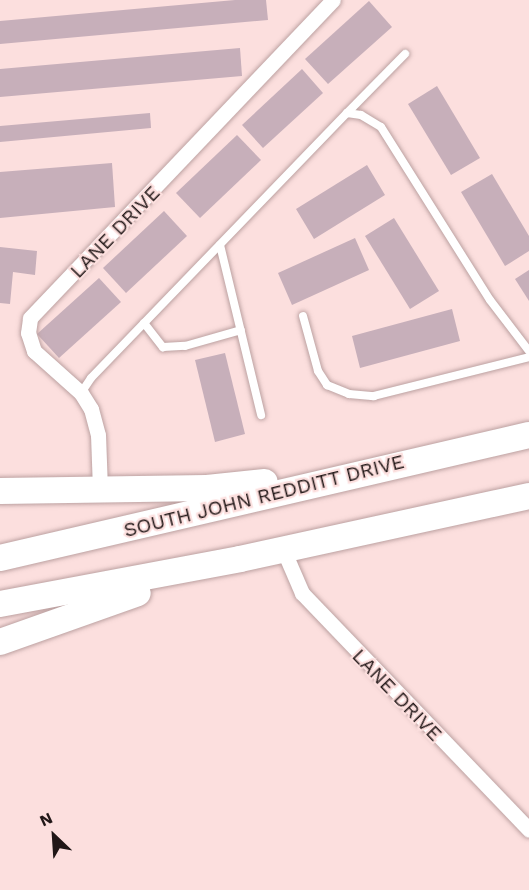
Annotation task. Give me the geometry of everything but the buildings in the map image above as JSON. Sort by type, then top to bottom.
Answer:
[{"type":"highway","name":"SOUTH JOHN REDDITT DRIVE","points":[[0,558],[527,432]]},
{"type":"highway","points":[[0,492],[207,488],[375,469]]},
{"type":"highway","points":[[0,604],[240,559],[529,496]]},
{"type":"highway","points":[[0,642],[240,559]]},
{"type":"street","name":"LANE DRIVE","points":[[100,489],[98,435],[92,409],[81,393],[34,351],[28,333],[30,318],[333,0]]},
{"type":"street","name":"LANE DRIVE","points":[[283,549],[302,593],[529,830]]},
{"type":"lane","points":[[81,393],[144,323],[405,54]]},
{"type":"lane","points":[[347,113],[361,115],[381,127],[490,300],[529,351]]},
{"type":"lane","points":[[220,245],[261,415]]},
{"type":"lane","points":[[303,316],[318,371],[327,386],[349,394],[374,396],[529,357]]},
{"type":"lane","points":[[144,323],[163,347],[185,346],[241,330]]}]
